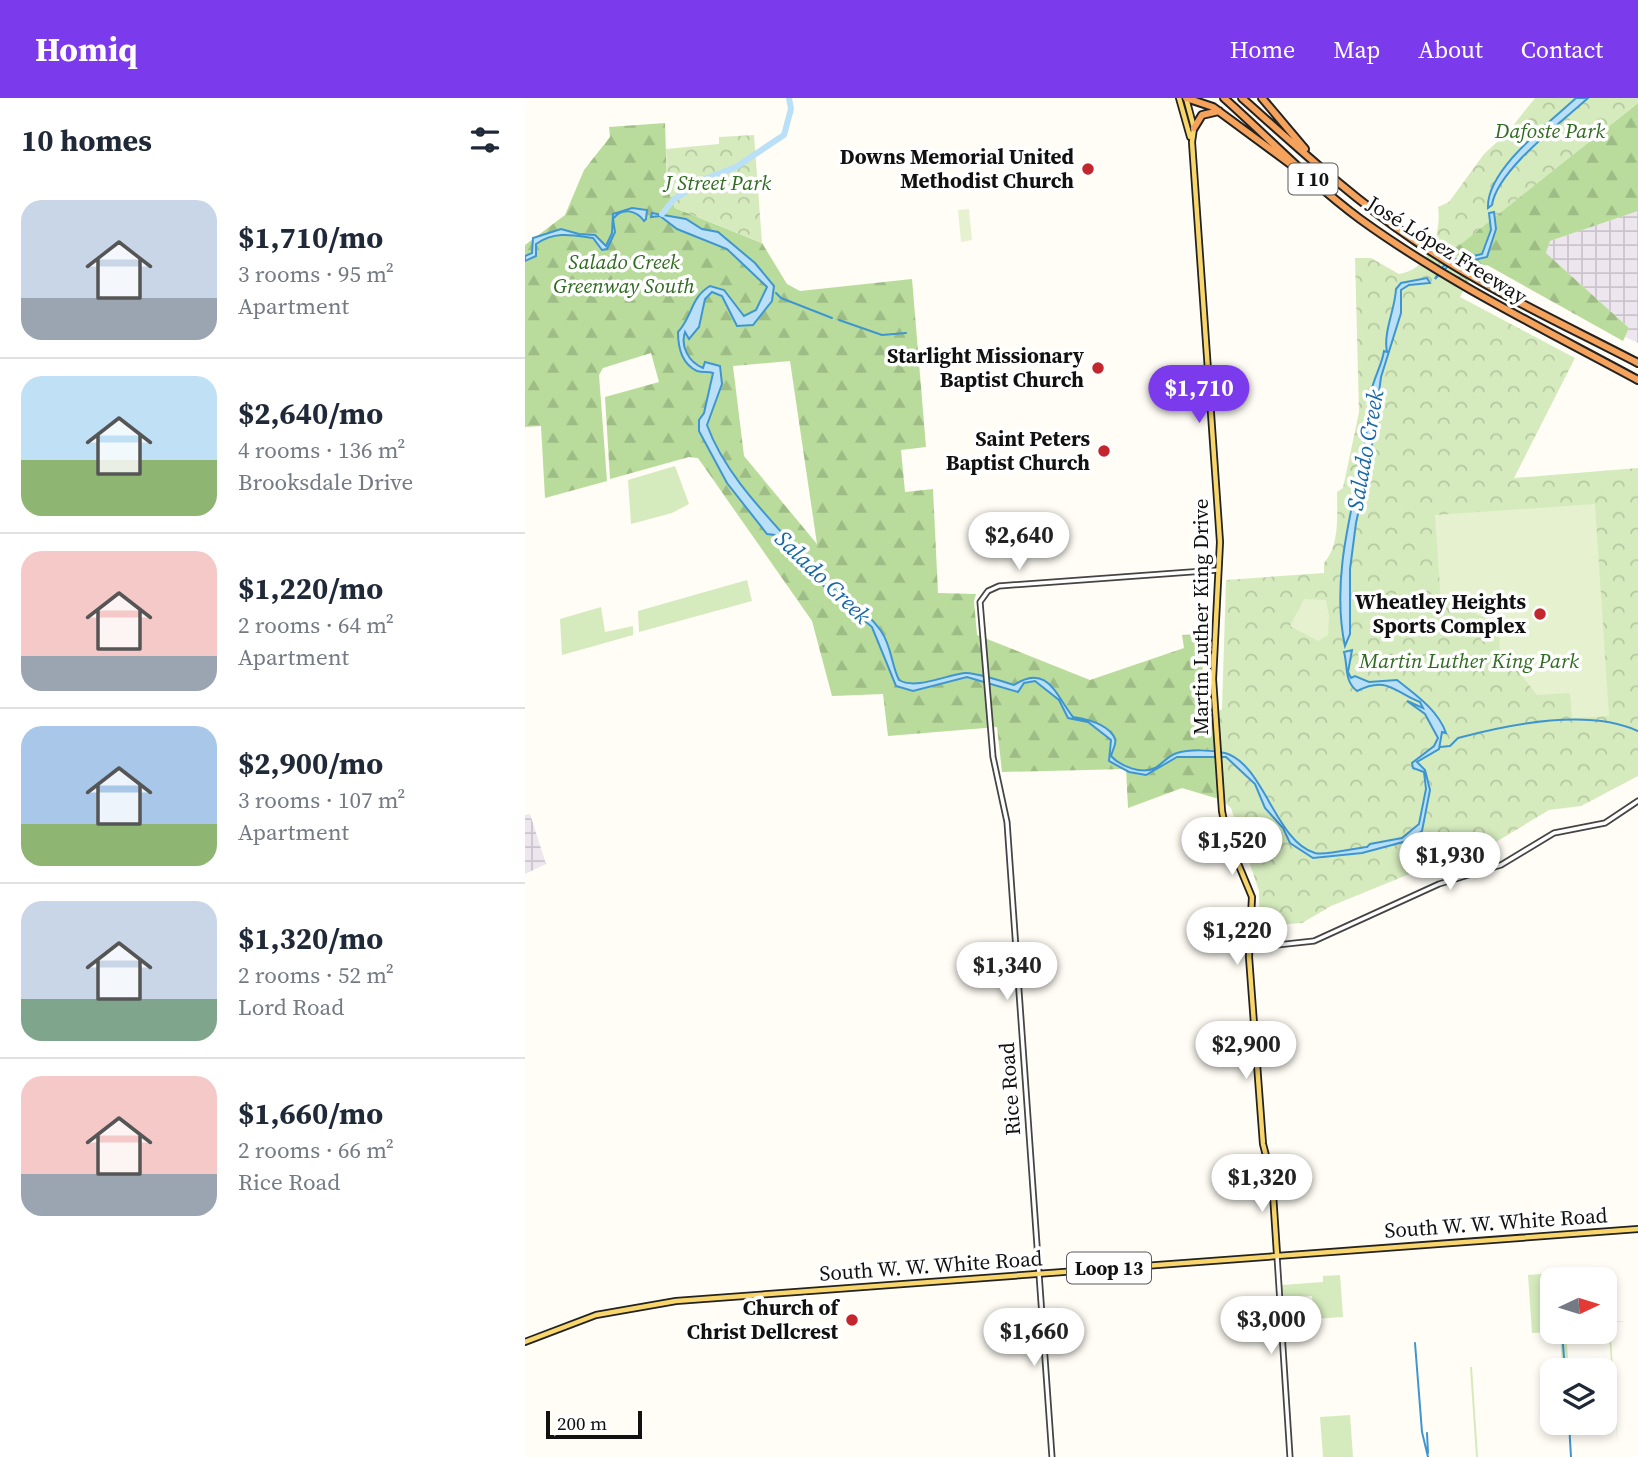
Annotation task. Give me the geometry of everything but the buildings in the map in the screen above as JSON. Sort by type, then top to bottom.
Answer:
[{"type":"highway","points":[[1186,98],[1219,111],[1327,191]]},
{"type":"highway","name":"José López Freeway","points":[[1224,98],[1327,191],[1409,252],[1467,287],[1638,380]]},
{"type":"highway","name":"José López Freeway","points":[[1242,98],[1315,162],[1415,241],[1474,276],[1638,363]]},
{"type":"highway","points":[[1262,98],[1315,162]]},
{"type":"highway","points":[[1193,128],[1202,115],[1219,111]]},
{"type":"main road","name":"Martin Luther King Drive","points":[[1179,98],[1192,142]]},
{"type":"main road","name":"Martin Luther King Drive","points":[[1186,98],[1193,128],[1220,570],[1213,679],[1214,707],[1227,837],[1250,888],[1253,916],[1249,948],[1263,1144],[1269,1170],[1277,1254]]},
{"type":"main road","name":"South W. W. White Road","points":[[525,1342],[596,1315],[651,1304],[1277,1254],[1638,1229]]},
{"type":"street","name":"Rice Road","points":[[1052,1457],[1007,822],[993,763],[980,605],[983,596],[999,586],[1220,570]]},
{"type":"street","points":[[1249,948],[1314,941],[1439,884],[1501,865],[1554,833],[1605,824],[1638,801]]},
{"type":"street","points":[[1277,1254],[1290,1457]]},
{"type":"shaded area","points":[[1638,211],[1638,343],[1625,337],[1629,328],[1546,253],[1550,241]]},
{"type":"shaded area","points":[[530,814],[546,864],[525,874],[525,815]]},
{"type":"green space","name":"Martin Luther King Park","points":[[1535,98],[1638,98],[1638,103],[1451,252],[1477,266],[1460,297],[1575,358],[1514,478],[1638,468],[1638,776],[1581,806],[1549,810],[1496,842],[1456,855],[1331,906],[1302,923],[1260,926],[1259,891],[1231,808],[1222,800],[1215,713],[1222,709],[1226,580],[1324,573],[1324,563],[1335,539],[1337,492],[1343,488],[1359,412],[1355,258],[1371,258],[1399,274],[1418,266],[1426,258],[1435,239],[1438,207],[1449,202],[1484,154],[1508,132]]},
{"type":"green space","points":[[1638,103],[1638,211],[1550,241],[1546,253],[1629,328],[1623,341],[1487,265],[1477,266],[1450,252]]},
{"type":"green space","name":"Salado Creek Greenway South","points":[[665,123],[667,188],[675,208],[762,243],[787,284],[800,291],[912,279],[926,447],[901,450],[905,492],[933,489],[938,593],[976,594],[974,601],[977,635],[1090,680],[1184,648],[1182,635],[1205,634],[1201,692],[1206,708],[1215,713],[1222,800],[1182,788],[1128,808],[1126,769],[1002,772],[997,727],[888,736],[883,694],[832,696],[812,621],[698,458],[689,457],[610,479],[605,397],[659,382],[651,353],[603,368],[599,375],[607,481],[545,498],[541,426],[525,427],[525,245],[565,215],[584,170],[610,137],[609,127]],"holes":[[[790,361],[817,544],[744,456],[733,366]]]},
{"type":"green space","name":"J Street Park","points":[[754,135],[762,243],[675,208],[667,188],[666,149],[719,144],[719,137]]},
{"type":"green space","points":[[969,209],[972,240],[961,242],[958,210]]},
{"type":"green space","points":[[675,466],[689,504],[672,513],[631,524],[628,480]]},
{"type":"green space","name":"Wheatley Heights Sports Complex","points":[[1595,504],[1609,716],[1572,718],[1570,693],[1537,695],[1500,649],[1498,626],[1457,602],[1441,603],[1435,515]]},
{"type":"green space","points":[[747,580],[752,601],[639,632],[638,611]]},
{"type":"green space","points":[[1304,599],[1326,600],[1328,635],[1318,641],[1290,626]]},
{"type":"green space","points":[[601,607],[605,632],[633,626],[633,635],[562,655],[560,619]]},
{"type":"green space","points":[[1540,1274],[1540,1333],[1532,1333],[1528,1275]]},
{"type":"green space","points":[[1340,1275],[1343,1317],[1314,1319],[1312,1296],[1283,1298],[1282,1285],[1323,1282],[1323,1276]]},
{"type":"green space","points":[[1561,1344],[1567,1344],[1568,1358],[1561,1358]]},
{"type":"green space","points":[[1472,1367],[1478,1457],[1476,1457]]},
{"type":"green space","points":[[1350,1415],[1353,1457],[1323,1457],[1320,1417]]},
{"type":"water","points":[[1576,98],[1588,98],[1518,162],[1488,208],[1490,193],[1508,163]]},
{"type":"water","points":[[632,208],[647,210],[646,219],[644,221],[629,211],[617,215],[613,219],[615,232],[607,249],[602,250],[593,238],[571,235],[550,237],[536,244],[536,256],[525,261],[525,256],[532,253],[533,238],[561,229],[595,235],[606,246],[612,233],[613,214]]},
{"type":"water","points":[[1494,212],[1496,229],[1487,257],[1448,266],[1435,279],[1449,262],[1482,254],[1491,230],[1489,213]]},
{"type":"water","points":[[652,213],[686,219],[702,229],[718,232],[755,263],[774,286],[772,301],[753,325],[737,326],[722,296],[712,292],[705,299],[699,327],[689,339],[685,332],[685,348],[694,362],[703,368],[705,362],[720,366],[722,384],[707,425],[728,466],[757,504],[825,582],[867,615],[881,631],[899,680],[922,683],[965,673],[1014,685],[1026,679],[1043,680],[1056,692],[1073,717],[1103,726],[1112,734],[1115,745],[1111,756],[1115,760],[1138,770],[1155,768],[1171,756],[1182,752],[1201,750],[1225,753],[1238,760],[1250,772],[1279,819],[1301,846],[1315,853],[1326,853],[1402,838],[1419,824],[1426,789],[1424,772],[1413,768],[1412,763],[1434,746],[1438,738],[1425,714],[1407,701],[1423,708],[1420,702],[1384,685],[1357,691],[1353,687],[1348,678],[1344,652],[1352,650],[1348,672],[1351,678],[1355,676],[1369,682],[1397,680],[1432,710],[1446,733],[1442,732],[1439,749],[1417,762],[1425,770],[1430,790],[1422,831],[1407,841],[1362,853],[1313,858],[1290,843],[1283,828],[1265,808],[1255,784],[1226,757],[1177,757],[1146,775],[1129,772],[1109,761],[1111,740],[1088,722],[1068,718],[1059,700],[1035,681],[1024,683],[1018,692],[967,677],[913,691],[896,686],[872,627],[812,576],[775,535],[767,534],[727,483],[699,431],[699,420],[704,413],[713,373],[697,371],[684,360],[678,332],[699,296],[710,286],[724,290],[744,316],[756,310],[767,287],[727,249],[677,229],[660,216],[651,217]]},
{"type":"water","name":"Salado Creek","points":[[1427,278],[1430,283],[1409,285],[1401,290],[1401,313],[1381,377],[1370,460],[1356,523],[1350,569],[1350,634],[1345,646],[1341,622],[1341,572],[1365,443],[1371,392],[1384,351],[1387,352],[1387,337],[1396,289],[1401,283]]},
{"type":"waterway","points":[[662,214],[674,199],[693,188],[697,182],[736,167],[784,135],[791,109],[789,98]]},
{"type":"waterway","points":[[776,293],[781,298],[832,318]]},
{"type":"waterway","points":[[839,320],[882,335],[906,333]]},
{"type":"waterway","points":[[1440,747],[1450,746],[1458,738],[1479,733],[1524,724],[1572,719],[1596,720],[1638,731]]},
{"type":"waterway","points":[[1415,1343],[1422,1432],[1428,1457]]},
{"type":"waterway","points":[[1563,1344],[1564,1358]]},
{"type":"waterway","points":[[1427,1433],[1428,1453]]},
{"type":"waterway","points":[[1570,1435],[1571,1457]]},
{"type":"place","name":"Downs Memorial United Methodist Church","points":[[1088,169]]},
{"type":"place","name":"Starlight Missionary Baptist Church","points":[[1098,368]]},
{"type":"place","name":"Saint Peters Baptist Church","points":[[1104,451]]},
{"type":"place","name":"Wheatley Heights Sports Complex","points":[[1540,614]]},
{"type":"place","name":"Church of Christ Dellcrest","points":[[852,1320]]},
{"type":"park label","name":"Dafoste Park","points":[[1550,131]]}]
